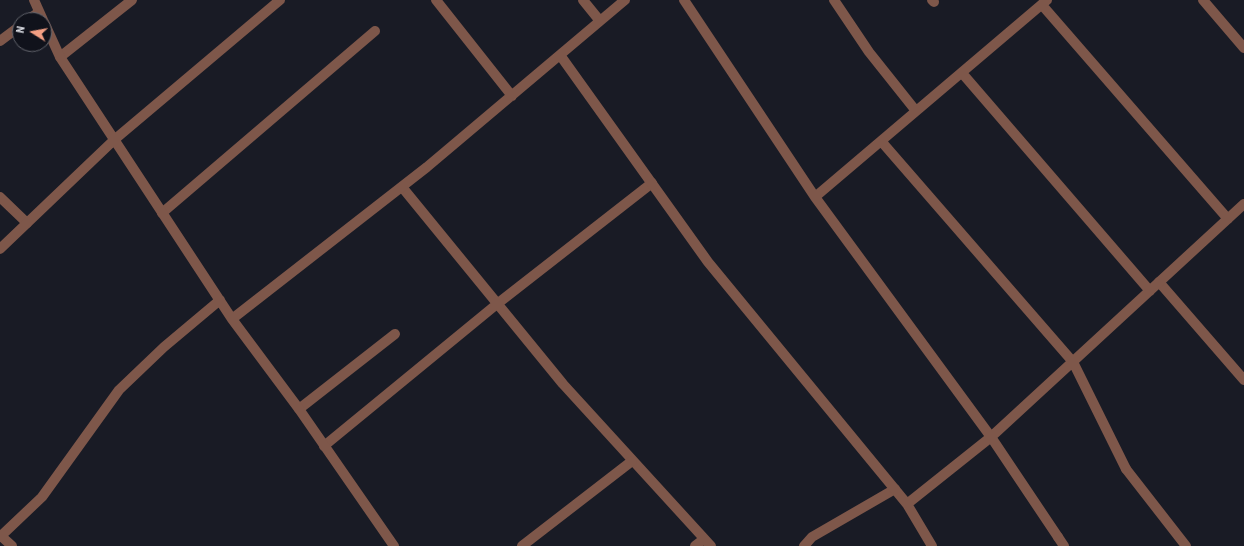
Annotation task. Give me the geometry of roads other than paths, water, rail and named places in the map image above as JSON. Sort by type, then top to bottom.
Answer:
[{"type":"street","points":[[34,0],[39,12]]},
{"type":"street","points":[[60,57],[132,0]]},
{"type":"street","points":[[0,249],[114,140],[280,0]]},
{"type":"street","points":[[436,0],[512,96]]},
{"type":"street","points":[[583,0],[600,21]]},
{"type":"street","points":[[232,319],[427,167],[626,0]]},
{"type":"street","points":[[684,0],[815,197],[991,437],[1061,542]]},
{"type":"street","points":[[834,0],[869,52],[916,111]]},
{"type":"street","points":[[1203,0],[1244,48]]},
{"type":"street","points":[[815,197],[1044,2],[1228,219]]},
{"type":"street","points":[[162,213],[375,31]]},
{"type":"street","points":[[0,41],[12,32]]},
{"type":"street","points":[[52,40],[60,57],[232,319],[298,409],[394,546]]},
{"type":"street","points":[[560,55],[708,262],[907,504],[932,546]]},
{"type":"street","points":[[962,73],[1150,291]]},
{"type":"street","points":[[881,141],[1073,362],[1126,469],[1186,546]]},
{"type":"street","points":[[324,446],[497,304],[652,183]]},
{"type":"street","points":[[402,187],[563,384],[707,543],[695,546]]},
{"type":"street","points":[[0,197],[28,223]]},
{"type":"street","points":[[907,504],[991,437],[1244,204]]},
{"type":"street","points":[[1159,282],[1244,380]]},
{"type":"street","points":[[12,546],[1,536],[42,497],[119,390],[164,347],[220,300]]},
{"type":"street","points":[[298,409],[395,334]]},
{"type":"street","points":[[522,546],[632,460]]},
{"type":"street","points":[[804,546],[812,537],[895,489]]}]
